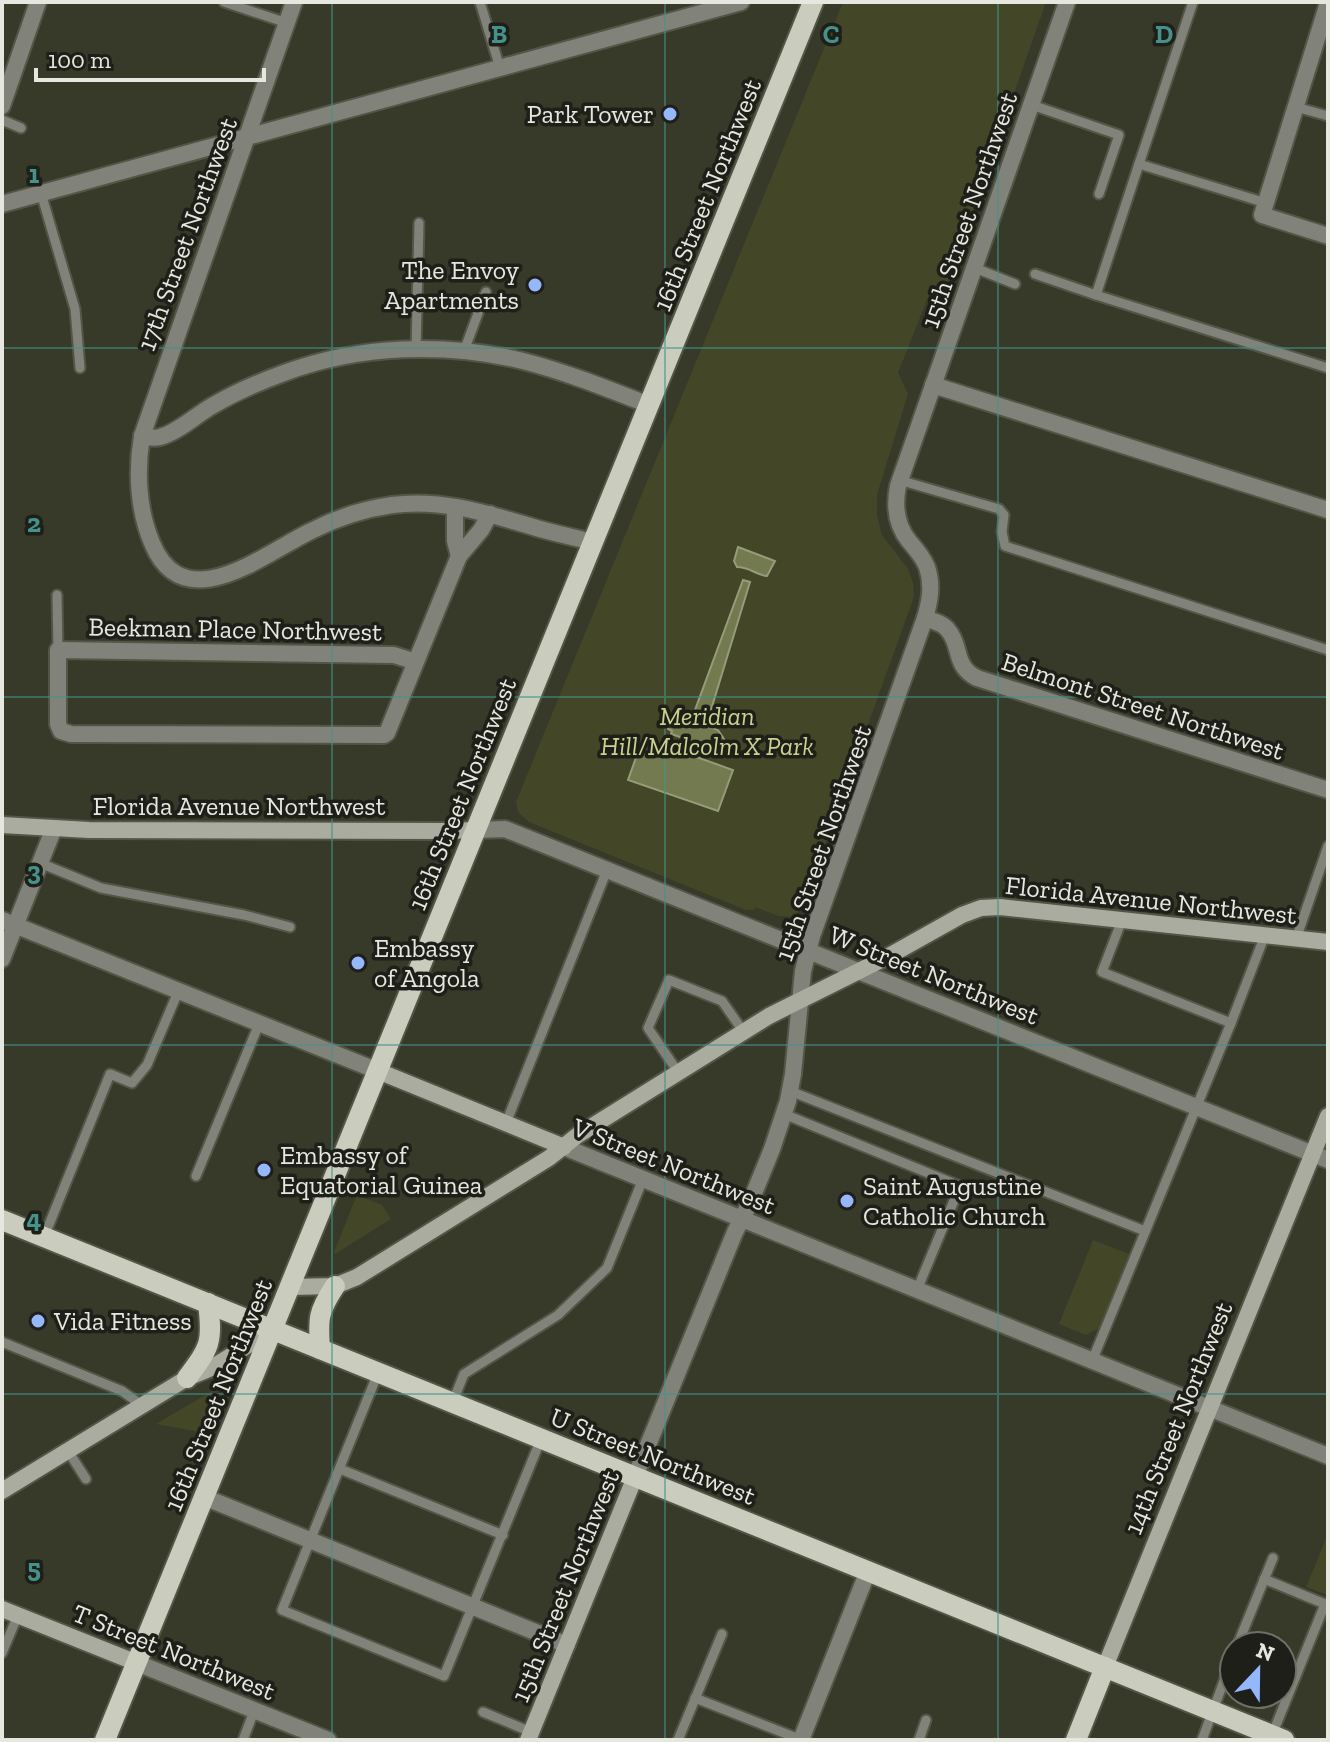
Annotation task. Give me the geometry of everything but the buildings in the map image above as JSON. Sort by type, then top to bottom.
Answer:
[{"type":"main road","name":"16th Street Northwest","points":[[105,1740],[813,2]]},
{"type":"main road","name":"Florida Avenue Northwest","points":[[2,825],[89,830],[476,830]]},
{"type":"main road","name":"Florida Avenue Northwest","points":[[335,1286],[357,1277],[549,1158],[578,1135],[743,1031],[962,915],[981,908],[1000,907],[1328,942]]},
{"type":"main road","name":"V Street Northwest","points":[[378,1071],[564,1147]]},
{"type":"main road","name":"14th Street Northwest","points":[[1076,1740],[1210,1408],[1320,1157],[1328,1116]]},
{"type":"main road","name":"U Street Northwest","points":[[2,1220],[1278,1738]]},
{"type":"main road","points":[[290,1287],[335,1286]]},
{"type":"main road","points":[[320,1349],[320,1313],[335,1286]]},
{"type":"main road","points":[[187,1378],[209,1344],[208,1303]]},
{"type":"main road","points":[[2,1491],[187,1378],[211,1368],[273,1330]]},
{"type":"main road","name":"15th Street Northwest","points":[[530,1736],[635,1477]]},
{"type":"main road","name":"T Street Northwest","points":[[10,1612],[137,1663]]},
{"type":"street","points":[[2,106],[38,2]]},
{"type":"street","name":"17th Street Northwest","points":[[142,436],[294,2]]},
{"type":"street","points":[[2,204],[741,2]]},
{"type":"street","name":"15th Street Northwest","points":[[635,1477],[784,1114],[796,1052],[803,971],[808,951],[931,596],[929,573],[899,522],[896,496],[899,480],[1067,2]]},
{"type":"street","points":[[1328,3],[1264,209],[1328,236]]},
{"type":"street","points":[[593,542],[490,514],[421,503],[377,507],[326,524],[226,575],[199,581],[185,579],[172,572],[160,559],[147,529],[139,482],[142,436],[157,438],[170,434],[220,401],[301,367],[354,355],[416,350],[464,351],[509,358],[548,368],[649,405]]},
{"type":"street","points":[[933,385],[1328,510]]},
{"type":"street","name":"Beekman Place Northwest","points":[[455,507],[455,541],[459,556]]},
{"type":"street","name":"Beekman Place Northwest","points":[[416,662],[394,655],[58,650],[58,724],[61,731],[71,734],[384,735],[387,733],[416,662],[459,556],[490,514]]},
{"type":"street","name":"Belmont Street Northwest","points":[[925,618],[950,632],[963,667],[977,678],[1328,790]]},
{"type":"street","points":[[2,959],[9,923],[54,828]]},
{"type":"street","name":"W Street Northwest","points":[[476,830],[505,829],[1320,1157]]},
{"type":"street","name":"V Street Northwest","points":[[9,923],[378,1071]]},
{"type":"street","name":"V Street Northwest","points":[[564,1147],[1328,1456]]},
{"type":"street","points":[[204,1497],[567,1645]]},
{"type":"street","points":[[801,1740],[868,1571]]},
{"type":"street","name":"T Street Northwest","points":[[137,1663],[328,1740]]},
{"type":"lane","points":[[224,2],[287,23]]},
{"type":"lane","points":[[480,2],[500,68]]},
{"type":"lane","points":[[1096,295],[1193,2]]},
{"type":"lane","points":[[1032,105],[1119,135],[1099,194]]},
{"type":"lane","points":[[1296,107],[1328,116]]},
{"type":"lane","points":[[2,120],[21,128]]},
{"type":"lane","points":[[1139,164],[1264,209]]},
{"type":"lane","points":[[41,193],[75,309],[80,368]]},
{"type":"lane","points":[[416,350],[419,223]]},
{"type":"lane","points":[[975,268],[1015,284]]},
{"type":"lane","points":[[1035,274],[1328,368]]},
{"type":"lane","points":[[464,351],[486,292]]},
{"type":"lane","points":[[899,480],[999,509],[1004,515],[1002,532],[1005,546],[1328,650]]},
{"type":"lane","points":[[57,595],[58,650]]},
{"type":"lane","points":[[1296,939],[1328,846]]},
{"type":"lane","points":[[40,863],[101,888],[244,915],[290,927]]},
{"type":"lane","points":[[506,1123],[607,870]]},
{"type":"lane","points":[[1122,920],[1102,972],[1231,1023]]},
{"type":"lane","points":[[1092,1361],[1265,935]]},
{"type":"lane","points":[[678,1072],[648,1028],[669,980],[722,1001],[743,1031]]},
{"type":"lane","points":[[44,1237],[110,1074],[132,1083],[147,1065],[178,992]]},
{"type":"lane","points":[[196,1176],[259,1024]]},
{"type":"lane","points":[[790,1091],[1145,1231]]},
{"type":"lane","points":[[784,1114],[960,1186],[917,1290]]},
{"type":"lane","points":[[452,1403],[464,1374],[558,1315],[607,1268],[643,1179]]},
{"type":"lane","points":[[2,1342],[122,1391],[140,1407]]},
{"type":"lane","points":[[378,1373],[282,1610],[444,1676],[541,1439]]},
{"type":"lane","points":[[68,1451],[86,1479]]},
{"type":"lane","points":[[340,1469],[503,1535]]},
{"type":"lane","points":[[1243,1630],[1273,1558]]},
{"type":"lane","points":[[1264,1579],[1326,1605],[1278,1738]]},
{"type":"lane","points":[[2,1653],[10,1612]]},
{"type":"lane","points":[[678,1740],[722,1634]]},
{"type":"lane","points":[[1202,1740],[1218,1697]]},
{"type":"lane","points":[[695,1698],[801,1740]]},
{"type":"lane","points":[[243,1740],[254,1711]]},
{"type":"lane","points":[[483,1712],[530,1736]]},
{"type":"lane","points":[[919,1740],[926,1720]]},
{"type":"green space","name":"Meridian Hill/Malcolm X Park","points":[[843,2],[1046,2],[945,291],[929,295],[898,373],[908,394],[877,495],[877,515],[882,535],[908,569],[914,597],[804,902],[795,917],[779,916],[755,907],[754,910],[746,910],[529,822],[518,812],[516,802]]},
{"type":"green space","points":[[357,1195],[382,1205],[391,1219],[335,1254],[334,1252]]},
{"type":"green space","points":[[1093,1240],[1129,1254],[1099,1328],[1086,1335],[1059,1324]]},
{"type":"green space","points":[[219,1387],[200,1432],[156,1424]]},
{"type":"green space","points":[[1328,1534],[1328,1595],[1306,1587]]},
{"type":"shaded area","points":[[738,547],[775,561],[767,576],[737,567],[734,561]]},
{"type":"shaded area","points":[[743,580],[750,582],[707,723],[718,730],[724,739],[721,746],[714,749],[671,734],[667,725],[673,717],[692,718]]},
{"type":"shaded area","points":[[643,738],[733,770],[718,811],[628,780]]},
{"type":"place","name":"Park Tower","points":[[670,114]]},
{"type":"place","name":"The Envoy Apartments","points":[[535,285]]},
{"type":"place","name":"Embassy of Angola","points":[[358,963]]},
{"type":"place","name":"Embassy of Equatorial Guinea","points":[[264,1170]]},
{"type":"place","name":"Saint Augustine Catholic Church","points":[[847,1201]]},
{"type":"place","name":"Vida Fitness","points":[[38,1321]]}]
